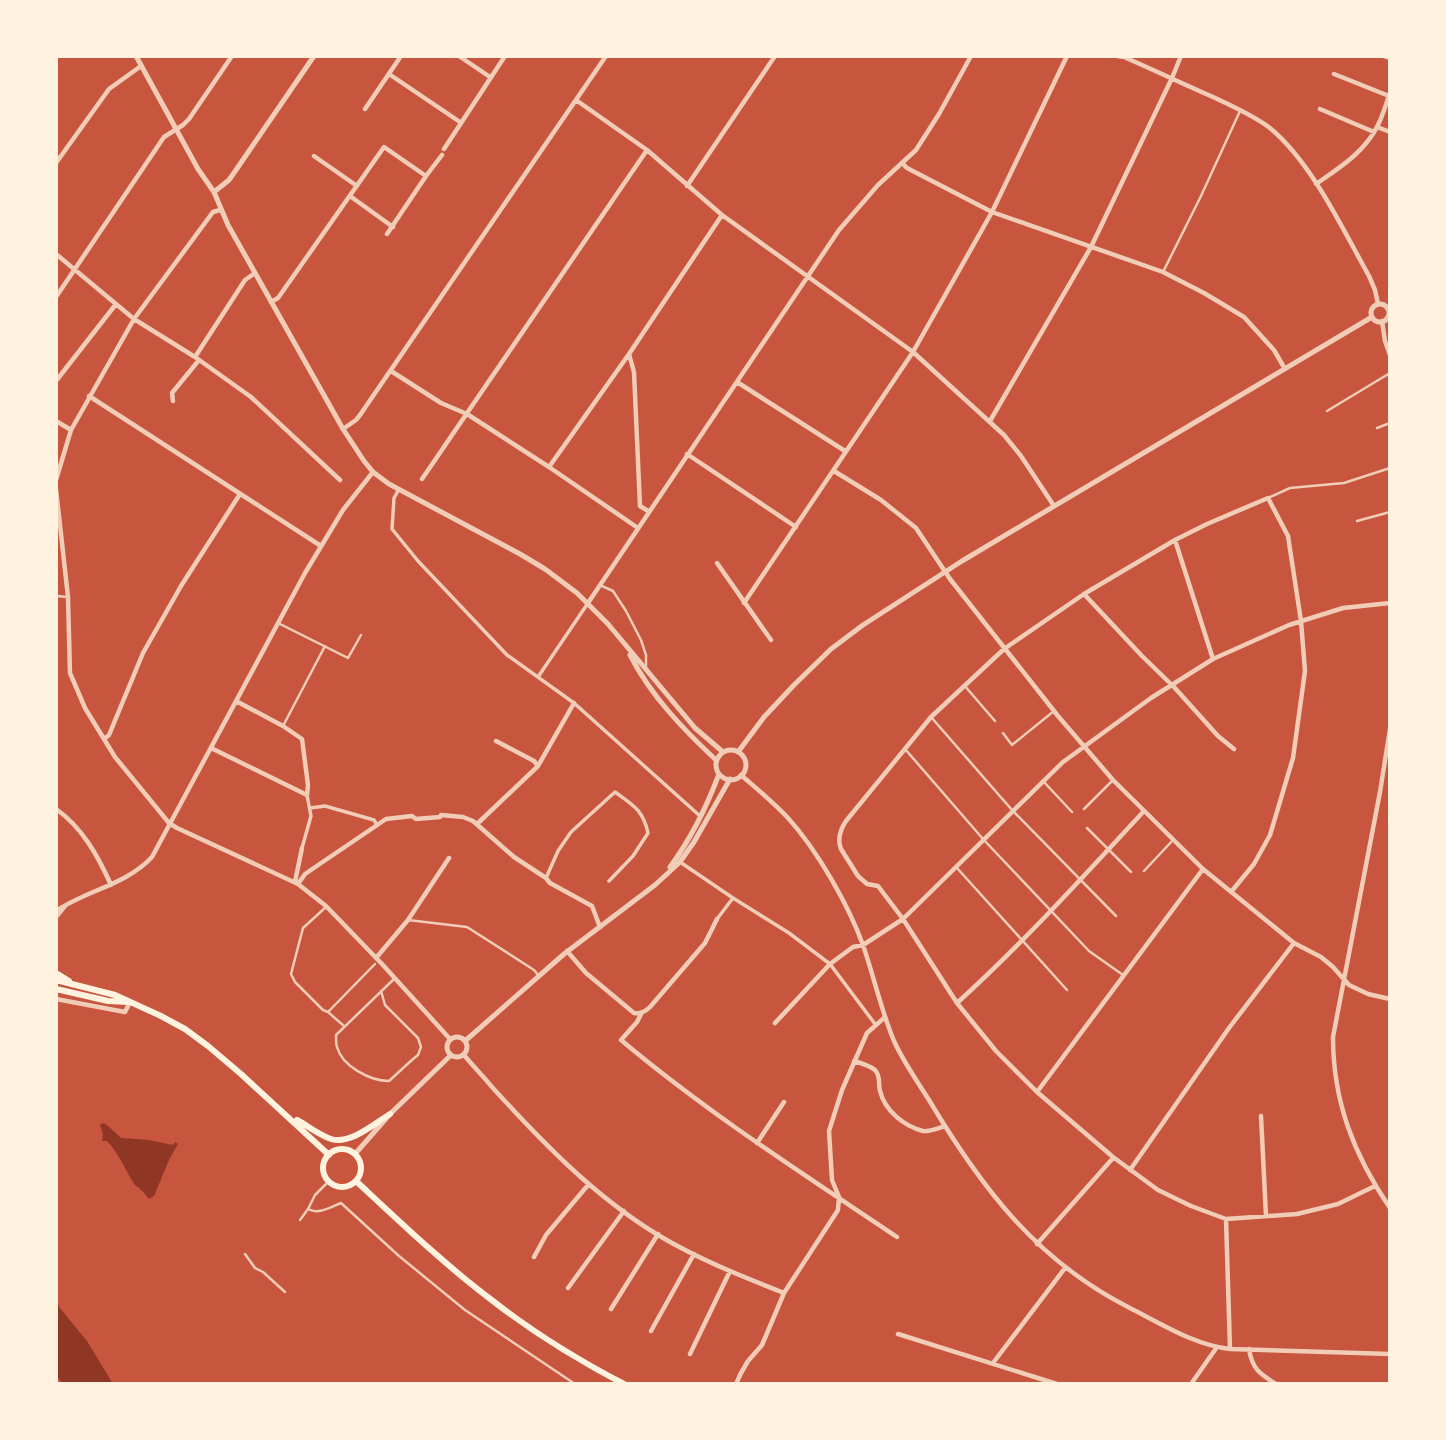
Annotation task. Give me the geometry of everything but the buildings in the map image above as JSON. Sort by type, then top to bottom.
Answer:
[{"type":"main road","points":[[56,973],[73,984]]},
{"type":"main road","points":[[56,979],[116,995],[185,1029],[286,1114],[329,1155]]},
{"type":"main road","points":[[56,989],[108,1001],[130,1002]]},
{"type":"main road","points":[[286,1114],[327,1138],[344,1141],[390,1115]]},
{"type":"main road","points":[[345,1149],[355,1154],[361,1164],[356,1181],[346,1187],[340,1187],[329,1181],[324,1165],[329,1155],[345,1149]]},
{"type":"main road","points":[[356,1181],[493,1302],[579,1360],[624,1384]]},
{"type":"street","points":[[56,297],[164,137],[189,119],[232,56]]},
{"type":"street","points":[[214,192],[229,180],[314,56]]},
{"type":"street","points":[[365,109],[401,56]]},
{"type":"street","points":[[459,56],[490,77]]},
{"type":"street","points":[[444,149],[505,56]]},
{"type":"street","points":[[343,429],[360,415],[606,56]]},
{"type":"street","points":[[687,186],[775,56]]},
{"type":"street","points":[[538,677],[807,275],[849,217],[878,185],[916,150],[971,56]]},
{"type":"street","points":[[744,603],[913,352],[992,212],[1066,56]]},
{"type":"street","points":[[1117,56],[1241,110],[1269,128],[1293,153],[1316,184],[1369,276],[1378,304]]},
{"type":"street","points":[[989,421],[1091,247],[1181,56]]},
{"type":"street","points":[[1384,56],[1390,58]]},
{"type":"street","points":[[137,57],[343,429],[373,472],[545,569],[578,593],[695,727],[723,752]]},
{"type":"street","points":[[56,163],[109,89],[141,66]]},
{"type":"street","points":[[389,74],[460,122]]},
{"type":"street","points":[[1316,184],[1342,167],[1359,151],[1375,129],[1390,95],[1334,74]]},
{"type":"street","points":[[576,100],[647,150],[722,215],[913,352],[1004,435],[1054,506]]},
{"type":"street","points":[[1320,109],[1390,132]]},
{"type":"street","points":[[271,302],[278,298],[384,147],[426,176]]},
{"type":"street","points":[[422,479],[647,150]]},
{"type":"street","points":[[387,234],[442,155]]},
{"type":"street","points":[[314,156],[357,186]]},
{"type":"street","points":[[902,163],[992,212],[1163,272],[1204,293],[1244,317],[1274,350],[1285,369]]},
{"type":"street","points":[[350,196],[393,227]]},
{"type":"street","points":[[56,480],[71,430],[134,319],[213,212],[220,209]]},
{"type":"street","points":[[549,467],[722,215]]},
{"type":"street","points":[[56,254],[134,319],[251,397],[340,480]]},
{"type":"street","points":[[173,401],[172,393],[197,359],[245,280],[255,273]]},
{"type":"street","points":[[56,381],[116,304]]},
{"type":"street","points":[[1378,304],[1389,308],[1388,316],[1382,321],[1372,317],[1373,308],[1378,304]]},
{"type":"street","points":[[738,752],[787,693],[831,649],[863,625],[1054,506],[1372,317]]},
{"type":"street","points":[[1382,321],[1390,355]]},
{"type":"street","points":[[629,354],[634,372],[640,506],[648,511]]},
{"type":"street","points":[[391,371],[441,403],[467,414],[638,528]]},
{"type":"street","points":[[737,382],[845,451]]},
{"type":"street","points":[[89,396],[321,546]]},
{"type":"street","points":[[56,421],[71,430]]},
{"type":"street","points":[[687,454],[796,527]]},
{"type":"street","points":[[834,471],[881,500],[916,528],[1004,649],[1083,746],[1203,869],[1293,943],[1321,957],[1349,985],[1390,999]]},
{"type":"street","points":[[56,911],[131,874],[146,863],[156,850],[321,546],[342,510],[373,472]]},
{"type":"street","points":[[56,489],[68,597],[70,673],[85,708],[115,757],[169,823],[297,883],[326,906],[450,1039]]},
{"type":"street","points":[[399,489],[394,498],[392,529],[418,561],[507,655],[574,703],[700,816]]},
{"type":"street","points":[[104,739],[109,735],[144,653],[181,586],[240,494]]},
{"type":"street","points":[[1231,892],[1254,864],[1270,835],[1293,758],[1305,671],[1301,621],[1288,536],[1268,499],[1175,540],[1084,594],[1004,649],[931,716],[844,824],[840,834],[841,849],[858,876],[867,884],[878,886],[957,1003],[996,1051],[1037,1092],[1129,1170],[1158,1190],[1226,1219],[1297,1214],[1338,1204],[1375,1186]]},
{"type":"street","points":[[1175,540],[1213,659]]},
{"type":"street","points":[[717,563],[771,640]]},
{"type":"street","points":[[1084,594],[1218,736],[1234,749]]},
{"type":"street","points":[[775,1023],[830,964],[853,947],[863,945],[902,919],[1012,810],[1083,746],[1171,684],[1213,659],[1301,621],[1343,608],[1390,603]]},
{"type":"street","points":[[626,647],[663,704],[716,760]]},
{"type":"street","points":[[236,701],[302,739],[311,816],[302,848],[297,883]]},
{"type":"street","points":[[477,824],[538,766],[574,703]]},
{"type":"street","points":[[1390,729],[1334,1029],[1333,1064],[1338,1097],[1348,1128],[1375,1186],[1390,1208]]},
{"type":"street","points":[[496,741],[534,761],[538,766]]},
{"type":"street","points":[[211,748],[307,795]]},
{"type":"street","points":[[723,752],[738,752],[742,754],[746,767],[737,778],[726,779],[716,769],[716,760],[723,752]]},
{"type":"street","points":[[678,861],[719,774]]},
{"type":"street","points":[[741,775],[783,813],[808,843],[826,871],[863,945],[895,1044],[945,1126],[998,1202],[1037,1244],[1101,1293],[1192,1339],[1217,1347],[1390,1354]]},
{"type":"street","points":[[465,1041],[568,951],[659,881],[694,842],[730,779]]},
{"type":"street","points":[[547,878],[558,851],[572,832],[615,792],[645,818],[648,833],[634,856],[609,881]]},
{"type":"street","points":[[310,808],[325,806],[374,820],[377,825]]},
{"type":"street","points":[[56,809],[71,821],[95,852],[111,885]]},
{"type":"street","points":[[957,1003],[1024,940],[1144,811]]},
{"type":"street","points":[[297,883],[305,874],[386,819],[412,816],[416,819],[442,815],[463,817],[477,824],[514,857],[547,878],[550,883],[592,906],[600,927]]},
{"type":"street","points":[[376,961],[408,920],[449,858]]},
{"type":"street","points":[[678,861],[789,933],[830,964],[874,1023]]},
{"type":"street","points":[[1037,1092],[1203,869]]},
{"type":"street","points":[[568,951],[586,973],[614,997],[634,1013],[642,1012],[650,1007],[705,943],[733,898]]},
{"type":"street","points":[[56,917],[68,903]]},
{"type":"street","points":[[1129,1170],[1293,943]]},
{"type":"street","points":[[56,999],[125,1012],[130,1002]]},
{"type":"street","points":[[642,1012],[621,1040],[662,1074],[757,1143],[897,1237]]},
{"type":"street","points":[[736,1384],[748,1361],[762,1345],[784,1293],[838,1210],[839,1197],[832,1180],[829,1131],[842,1090],[867,1033],[874,1023],[885,1017]]},
{"type":"street","points":[[458,1037],[465,1041],[467,1049],[464,1055],[458,1058],[450,1056],[446,1048],[450,1039],[458,1037]]},
{"type":"street","points":[[464,1055],[521,1119],[588,1185],[658,1234],[694,1254],[784,1293]]},
{"type":"street","points":[[355,1154],[450,1056]]},
{"type":"street","points":[[854,1061],[874,1069],[880,1082],[879,1090],[899,1121],[925,1132],[945,1126]]},
{"type":"street","points":[[757,1143],[784,1102]]},
{"type":"street","points":[[1261,1115],[1266,1216]]},
{"type":"street","points":[[1037,1244],[1113,1157]]},
{"type":"street","points":[[534,1257],[546,1235],[588,1185]]},
{"type":"street","points":[[568,1288],[624,1211]]},
{"type":"street","points":[[1226,1219],[1230,1349]]},
{"type":"street","points":[[611,1310],[658,1234]]},
{"type":"street","points":[[651,1331],[694,1254]]},
{"type":"street","points":[[993,1363],[1065,1268]]},
{"type":"street","points":[[690,1354],[730,1271]]},
{"type":"street","points":[[898,1334],[1057,1384]]},
{"type":"street","points":[[1191,1384],[1217,1347]]},
{"type":"street","points":[[1249,1349],[1252,1364],[1257,1371],[1276,1384]]},
{"type":"lane","points":[[1163,272],[1241,110]]},
{"type":"lane","points":[[1326,411],[1390,373]]},
{"type":"lane","points":[[1377,429],[1390,423]]},
{"type":"lane","points":[[1268,499],[1290,488],[1344,484],[1390,468]]},
{"type":"lane","points":[[1357,521],[1390,512]]},
{"type":"lane","points":[[601,585],[613,591],[626,611],[641,640],[646,655],[646,668]]},
{"type":"lane","points":[[56,596],[68,597]]},
{"type":"lane","points":[[278,623],[348,659],[361,635]]},
{"type":"lane","points":[[283,726],[324,646]]},
{"type":"lane","points":[[964,685],[995,721]]},
{"type":"lane","points":[[1003,733],[1012,745],[1054,711]]},
{"type":"lane","points":[[931,716],[1012,810],[1116,916]]},
{"type":"lane","points":[[904,749],[983,839],[1089,951],[1124,975]]},
{"type":"lane","points":[[1084,808],[1114,780]]},
{"type":"lane","points":[[1043,781],[1072,812]]},
{"type":"lane","points":[[1087,828],[1131,872]]},
{"type":"lane","points":[[1144,871],[1173,840]]},
{"type":"lane","points":[[956,866],[1068,990]]},
{"type":"lane","points":[[326,906],[303,928],[291,974],[295,982],[323,1010],[345,1026]]},
{"type":"lane","points":[[408,920],[467,927],[534,970],[539,976]]},
{"type":"lane","points":[[328,1012],[376,961]]},
{"type":"lane","points":[[381,990],[385,1005],[418,1038],[421,1047],[413,1059],[389,1081],[378,1080],[346,1062],[337,1046],[336,1035],[381,990],[395,978]]},
{"type":"lane","points":[[300,1220],[315,1195],[329,1181]]},
{"type":"lane","points":[[308,1209],[320,1211],[341,1203],[399,1256],[465,1310],[575,1384]]},
{"type":"lane","points":[[245,1254],[255,1268],[285,1292]]},
{"type":"shaded area","points":[[103,1123],[121,1138],[178,1144],[154,1196],[149,1199],[136,1186],[115,1150],[107,1141],[102,1141],[100,1125]]},
{"type":"shaded area","points":[[56,1296],[59,1307],[87,1341],[113,1384],[63,1384],[56,1375]]}]
